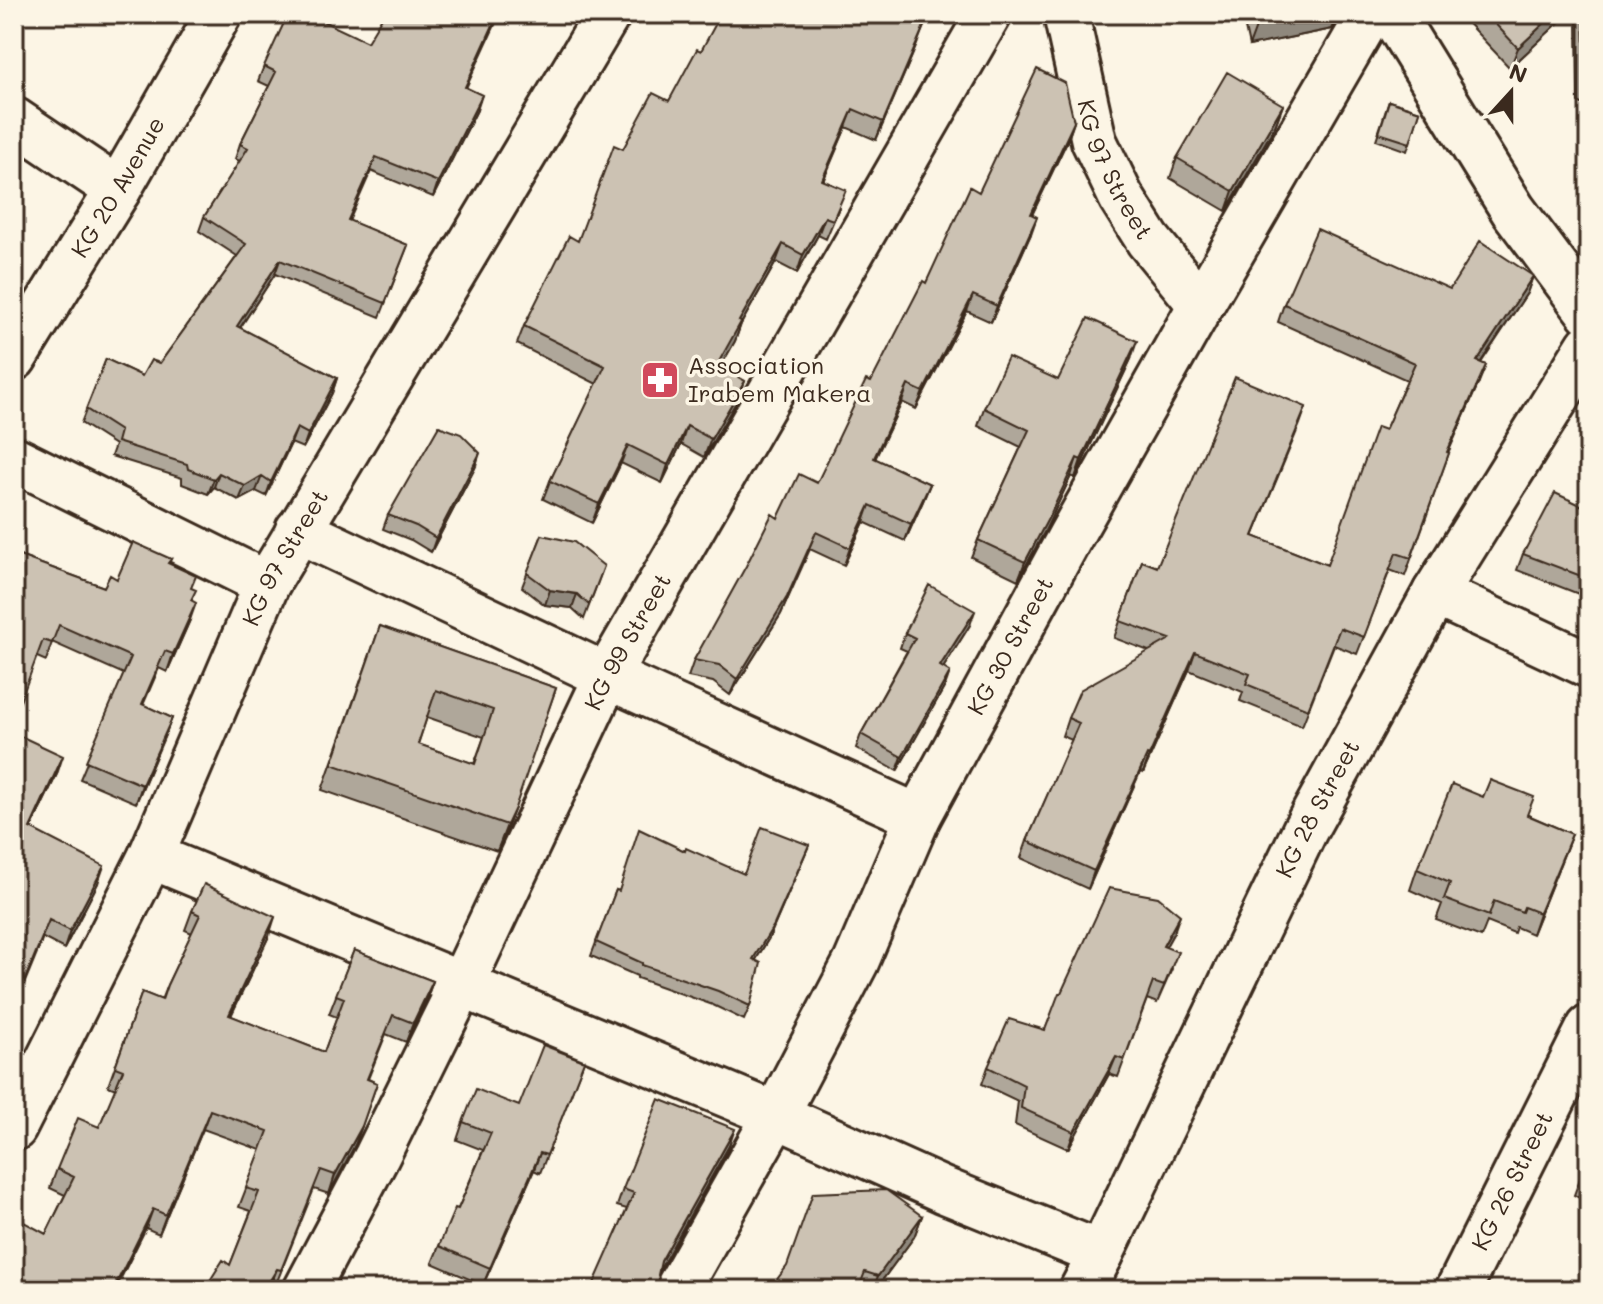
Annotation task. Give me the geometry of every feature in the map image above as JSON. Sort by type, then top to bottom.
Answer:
[{"type":"street","name":"KG 20 Avenue","points":[[14,358],[118,190],[219,14]]},
{"type":"street","name":"KG 97 Street","points":[[14,1128],[151,856],[267,584],[608,14]]},
{"type":"street","name":"KG 99 Street","points":[[306,1290],[462,984],[607,676],[989,14]]},
{"type":"street","name":"KG 97 Street","points":[[1066,14],[1094,141],[1121,197],[1148,240],[1201,305]]},
{"type":"street","name":"KG 30 Street","points":[[677,1290],[776,1115],[856,962],[918,817],[1071,535],[1370,14]]},
{"type":"street","points":[[1392,14],[1513,210],[1589,312]]},
{"type":"street","points":[[14,120],[118,190]]},
{"type":"street","name":"KG 28 Street","points":[[1091,1272],[1305,830],[1435,593],[1589,346]]},
{"type":"street","points":[[14,459],[267,584]]},
{"type":"street","points":[[298,530],[607,676],[918,817]]},
{"type":"street","points":[[1435,593],[1589,665]]},
{"type":"street","points":[[151,856],[776,1115],[943,1190],[1091,1272]]},
{"type":"street","name":"KG 26 Street","points":[[1458,1290],[1589,1028]]},
{"type":"building","points":[[288,14],[308,14],[367,42],[384,14],[498,14],[465,87],[482,95],[438,182],[376,157],[348,220],[408,245],[385,303],[280,260],[237,326],[337,378],[308,434],[297,428],[271,482],[262,476],[245,486],[219,473],[214,479],[188,469],[187,464],[117,442],[120,431],[86,409],[106,359],[142,376],[151,360],[160,363],[246,244],[204,217],[248,148],[240,144],[276,72],[264,66]]},
{"type":"building","points":[[721,14],[896,14],[924,26],[883,122],[853,109],[822,180],[846,190],[833,220],[825,217],[803,255],[783,244],[739,321],[717,365],[745,381],[711,439],[687,426],[668,465],[628,445],[599,504],[550,481],[605,366],[524,326],[569,236],[578,241],[614,145],[623,149],[653,93],[669,101],[697,49],[701,51]]},
{"type":"building","points":[[1253,14],[1322,14],[1256,27]]},
{"type":"building","points":[[1486,14],[1554,14],[1518,48]]},
{"type":"building","points":[[1584,14],[1589,14],[1589,83],[1586,81]]},
{"type":"building","points":[[1037,69],[1065,83],[1074,122],[1031,214],[1037,217],[997,306],[973,295],[923,392],[908,385],[874,458],[930,484],[911,524],[870,505],[850,548],[816,532],[787,597],[737,679],[719,665],[694,660],[772,514],[778,518],[799,474],[817,483],[866,380],[871,382],[923,281],[926,283],[970,187],[979,192]]},
{"type":"building","points":[[1227,72],[1283,105],[1233,191],[1177,158]]},
{"type":"building","points":[[1389,101],[1420,111],[1410,143],[1379,133]]},
{"type":"building","points":[[1317,229],[1450,289],[1480,241],[1533,276],[1477,361],[1486,365],[1447,452],[1411,558],[1396,553],[1364,637],[1340,628],[1308,709],[1246,684],[1250,674],[1195,652],[1094,871],[1027,841],[1079,723],[1068,718],[1080,690],[1170,639],[1120,621],[1142,561],[1157,567],[1235,377],[1306,407],[1253,536],[1327,565],[1377,427],[1385,430],[1415,363],[1284,304]]},
{"type":"building","points":[[1088,318],[1137,341],[1081,460],[1077,458],[1025,562],[978,540],[1029,430],[984,408],[1008,357],[1058,380]]},
{"type":"building","points":[[439,426],[461,434],[480,453],[436,538],[388,515]]},
{"type":"building","points":[[1555,493],[1589,509],[1589,579],[1523,554]]},
{"type":"building","points":[[542,535],[574,542],[604,566],[589,605],[577,594],[550,590],[527,573]]},
{"type":"building","points":[[133,542],[171,559],[168,563],[196,576],[191,588],[196,590],[191,600],[196,603],[173,654],[165,651],[142,704],[172,718],[142,785],[86,761],[131,657],[59,625],[52,643],[43,640],[14,718],[14,554],[104,587],[110,575],[117,579]]},
{"type":"building","points":[[929,585],[975,611],[940,666],[950,672],[902,757],[861,734],[915,638],[905,633]]},
{"type":"building","points":[[380,626],[556,688],[507,825],[332,764]],"holes":[[[436,690],[493,710],[475,764],[418,744]]]},
{"type":"building","points":[[14,733],[63,756],[30,828],[104,866],[70,931],[49,920],[14,1011]]},
{"type":"building","points":[[1490,780],[1534,797],[1527,815],[1572,834],[1539,913],[1524,907],[1522,912],[1494,901],[1489,916],[1444,899],[1450,883],[1417,869],[1452,784],[1483,797]]},
{"type":"building","points":[[762,827],[809,845],[774,925],[753,959],[761,963],[750,1006],[718,991],[642,965],[596,942],[616,890],[619,891],[639,829],[744,874]]},
{"type":"building","points":[[204,884],[275,917],[229,1015],[324,1052],[344,998],[336,995],[354,950],[433,981],[413,1023],[393,1015],[367,1079],[377,1083],[362,1126],[335,1175],[321,1170],[281,1270],[277,1269],[264,1290],[204,1290],[223,1260],[230,1265],[259,1192],[246,1188],[268,1131],[210,1110],[166,1215],[153,1209],[113,1290],[14,1290],[14,1242],[24,1222],[46,1234],[74,1177],[57,1169],[78,1118],[99,1127],[123,1070],[115,1067],[142,992],[162,1000],[200,915],[192,911]]},
{"type":"building","points":[[1109,888],[1158,897],[1180,915],[1163,946],[1178,952],[1164,986],[1153,982],[1124,1060],[1116,1057],[1074,1132],[1021,1108],[1024,1085],[988,1067],[1009,1019],[1045,1030],[1059,993]]},
{"type":"building","points":[[543,1045],[584,1061],[547,1155],[540,1153],[490,1268],[439,1246],[491,1133],[463,1122],[476,1089],[519,1106]]},
{"type":"building","points":[[659,1099],[735,1129],[661,1261],[658,1275],[662,1290],[591,1290],[634,1193],[623,1189]]},
{"type":"building","points":[[1589,1161],[1589,1180],[1581,1176]]},
{"type":"building","points":[[886,1190],[922,1216],[878,1276],[865,1272],[858,1290],[769,1290],[787,1266],[813,1193]]},
{"type":"place","name":"Association Irabem Makera","points":[[660,380]]}]
